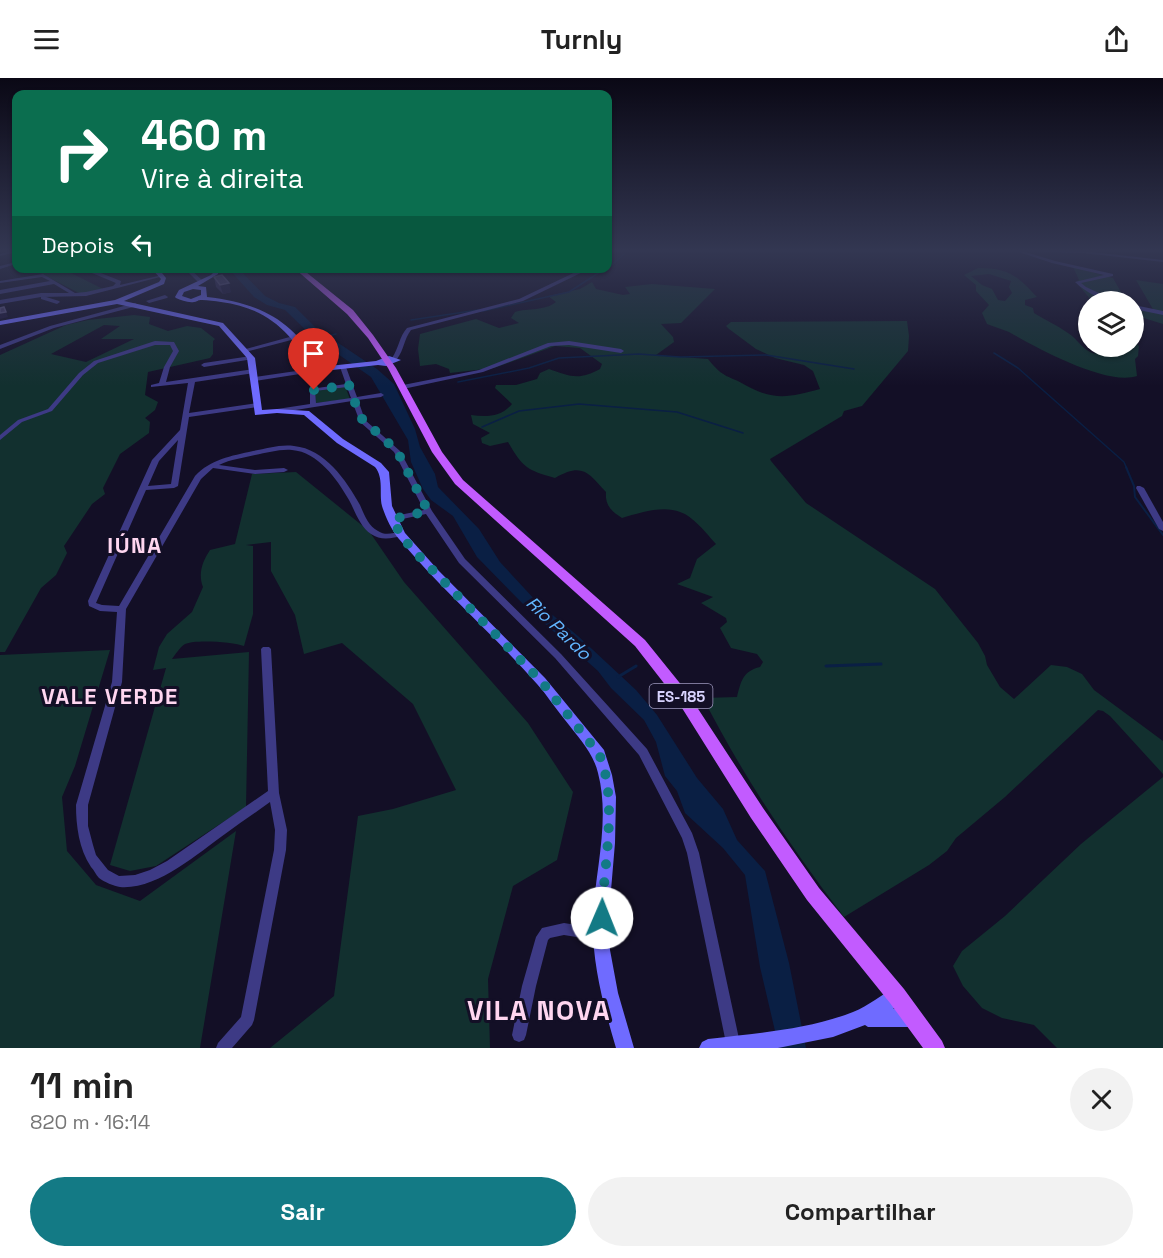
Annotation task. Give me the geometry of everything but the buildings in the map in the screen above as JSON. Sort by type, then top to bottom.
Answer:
[{"type":"main road","name":"ES-185","points":[[329,296],[350,312],[388,365],[441,459],[460,483],[622,626],[662,670],[682,696],[756,813],[813,894],[897,996],[935,1048]]},
{"type":"street","points":[[0,302],[30,296]]},
{"type":"street","points":[[41,296],[57,302]]},
{"type":"street","points":[[0,323],[117,302],[131,296]]},
{"type":"street","points":[[178,296],[244,305],[275,321],[297,337],[317,370]]},
{"type":"street","points":[[388,365],[401,351],[404,335],[409,329],[528,296]]},
{"type":"street","points":[[149,301],[165,297]]},
{"type":"street","points":[[176,313],[198,302],[194,300]]},
{"type":"street","points":[[117,302],[220,323],[251,358],[258,413],[381,395]]},
{"type":"street","points":[[0,346],[52,327],[132,305]]},
{"type":"street","points":[[1144,309],[1163,313]]},
{"type":"street","points":[[245,350],[297,337]]},
{"type":"street","points":[[0,438],[20,421],[50,410],[81,374],[96,362],[155,343],[172,343],[176,351],[162,384]]},
{"type":"street","points":[[153,386],[192,380],[347,366],[388,365],[481,370],[556,343],[621,351]]},
{"type":"street","points":[[204,365],[251,358]]},
{"type":"street","points":[[347,366],[349,385],[362,420],[404,460],[428,511],[462,561],[558,656],[643,752],[683,828],[693,853],[733,1046]]},
{"type":"street","points":[[144,488],[174,486],[192,380]]},
{"type":"street","points":[[314,405],[312,390],[349,385]]},
{"type":"street","points":[[186,415],[257,405]]},
{"type":"street","points":[[277,411],[306,413],[340,441],[378,465],[384,472],[387,506],[400,534],[541,681],[599,754],[605,768],[609,791],[601,935],[604,972],[625,1048]]},
{"type":"street","points":[[122,609],[100,608],[94,606],[92,601],[159,455],[183,430]]},
{"type":"street","points":[[274,793],[150,877],[120,881],[102,874],[95,865],[83,834],[82,805],[117,682],[122,609],[198,478],[210,465],[231,458],[271,450],[303,449],[328,466],[353,499],[368,528],[384,537],[400,534]]},
{"type":"street","points":[[210,465],[255,472],[284,470]]},
{"type":"street","points":[[1140,488],[1163,529]]},
{"type":"street","points":[[393,519],[428,511]]},
{"type":"street","points":[[223,1048],[247,1020],[280,850],[281,830],[274,793],[266,649]]},
{"type":"street","points":[[519,1035],[529,986],[542,937],[546,932],[564,929],[601,935]]},
{"type":"street","points":[[865,1018],[897,996]]},
{"type":"street","points":[[708,1048],[822,1031],[865,1018],[913,1018]]},
{"type":"green space","points":[[548,296],[708,296],[681,323],[661,324],[673,337],[674,342],[656,355],[708,359],[726,376],[757,391],[774,396],[791,396],[820,389],[813,371],[804,365],[775,358],[756,349],[726,326],[731,322],[907,321],[908,351],[862,406],[844,411],[842,416],[770,459],[771,461],[806,503],[935,589],[978,643],[1000,687],[1014,699],[1051,665],[1067,667],[1082,674],[1094,690],[1163,741],[1163,774],[1110,716],[1098,710],[1005,797],[956,838],[947,851],[929,865],[844,917],[805,865],[769,811],[734,755],[703,698],[737,697],[746,674],[760,667],[763,662],[757,654],[731,648],[720,628],[727,622],[726,618],[701,603],[713,597],[677,584],[690,578],[697,559],[716,544],[690,517],[673,510],[651,510],[622,518],[610,507],[606,492],[589,475],[579,470],[564,473],[555,478],[538,473],[522,463],[508,442],[490,446],[482,443],[481,438],[490,433],[473,424],[471,415],[493,415],[512,404],[495,388],[496,385],[516,385],[537,379],[540,373],[549,369],[568,375],[586,375],[600,369],[602,364],[580,348],[555,346],[494,368],[450,373],[449,369],[436,364],[420,366],[418,349],[420,334],[476,319],[499,328],[519,323],[511,318],[515,312],[547,307],[556,302]]},
{"type":"green space","points":[[981,296],[996,296],[998,300],[1005,301],[1009,296],[1036,296],[1025,300],[1025,305],[1033,308],[1034,313],[1064,330],[1078,342],[1078,357],[1137,357],[1135,359],[1137,376],[1124,378],[1108,376],[1072,364],[1009,332],[987,324],[982,313],[989,305]]},
{"type":"green space","points":[[1145,296],[1163,296],[1163,324],[1144,318],[1144,310],[1154,311]]},
{"type":"green space","points":[[134,315],[150,317],[149,324],[168,331],[187,326],[201,328],[215,339],[213,354],[210,358],[148,372],[145,395],[158,402],[155,410],[145,418],[150,422],[149,433],[120,454],[103,488],[105,494],[92,504],[64,546],[67,553],[56,575],[41,588],[5,652],[0,652],[0,355],[66,325]],"holes":[[[104,325],[120,326],[101,339],[134,339],[86,362],[51,354]]]},
{"type":"green space","points":[[345,386],[350,399],[316,403],[314,391]]},
{"type":"green space","points":[[296,472],[369,531],[404,582],[528,723],[573,792],[557,860],[513,886],[488,979],[490,1048],[270,1048],[334,996],[358,816],[393,809],[456,790],[413,704],[342,643],[304,654],[295,615],[271,571],[271,542],[246,545],[253,546],[253,614],[244,646],[232,643],[190,642],[179,649],[172,659],[249,652],[246,807],[156,866],[130,871],[110,865],[166,668],[153,670],[159,647],[167,634],[192,612],[203,587],[202,568],[210,550],[235,544],[252,474]]},
{"type":"green space","points":[[110,650],[75,766],[62,797],[67,851],[96,885],[140,901],[236,831],[200,1048],[0,1048],[0,655]]},
{"type":"green space","points":[[1163,777],[1163,1048],[1057,1048],[1034,1025],[1002,1018],[982,1008],[963,986],[953,966],[962,951],[1005,916],[1081,844]]},
{"type":"water","name":"Rio Pardo","points":[[266,296],[295,307],[316,328],[377,369],[394,384],[415,429],[420,447],[435,474],[438,487],[479,529],[500,562],[537,602],[578,636],[636,690],[657,715],[697,778],[723,809],[737,840],[765,871],[789,963],[806,1048],[779,1048],[760,967],[745,875],[723,848],[685,813],[677,791],[665,776],[656,742],[644,720],[611,688],[598,671],[526,607],[477,557],[453,516],[431,500],[423,489],[411,462],[408,440],[371,377],[312,336],[285,310],[267,305],[254,297]]},
{"type":"waterway","points":[[483,311],[550,296]]},
{"type":"waterway","points":[[411,320],[478,310]]},
{"type":"waterway","points":[[324,337],[336,334]]},
{"type":"waterway","points":[[994,353],[1018,368],[1124,462],[1127,469]]},
{"type":"waterway","points":[[458,382],[529,368],[559,358],[639,354],[680,357],[766,355],[854,369]]},
{"type":"waterway","points":[[482,427],[519,411],[579,404],[677,412],[743,433]]},
{"type":"waterway","points":[[1126,467],[1134,486],[1135,497],[1163,535]]},
{"type":"waterway","points":[[826,666],[881,664]]},
{"type":"waterway","points":[[618,677],[636,666]]},
{"type":"district","name":"IÚNA","points":[[135,545]]},
{"type":"district","name":"VALE VERDE","points":[[110,696]]},
{"type":"district","name":"VILA NOVA","points":[[539,1010]]},
{"type":"route","points":[[314,390],[349,385],[360,417],[404,460],[428,511],[393,519],[400,534],[541,681],[599,754],[605,768],[609,791],[602,885],[602,918]]}]
